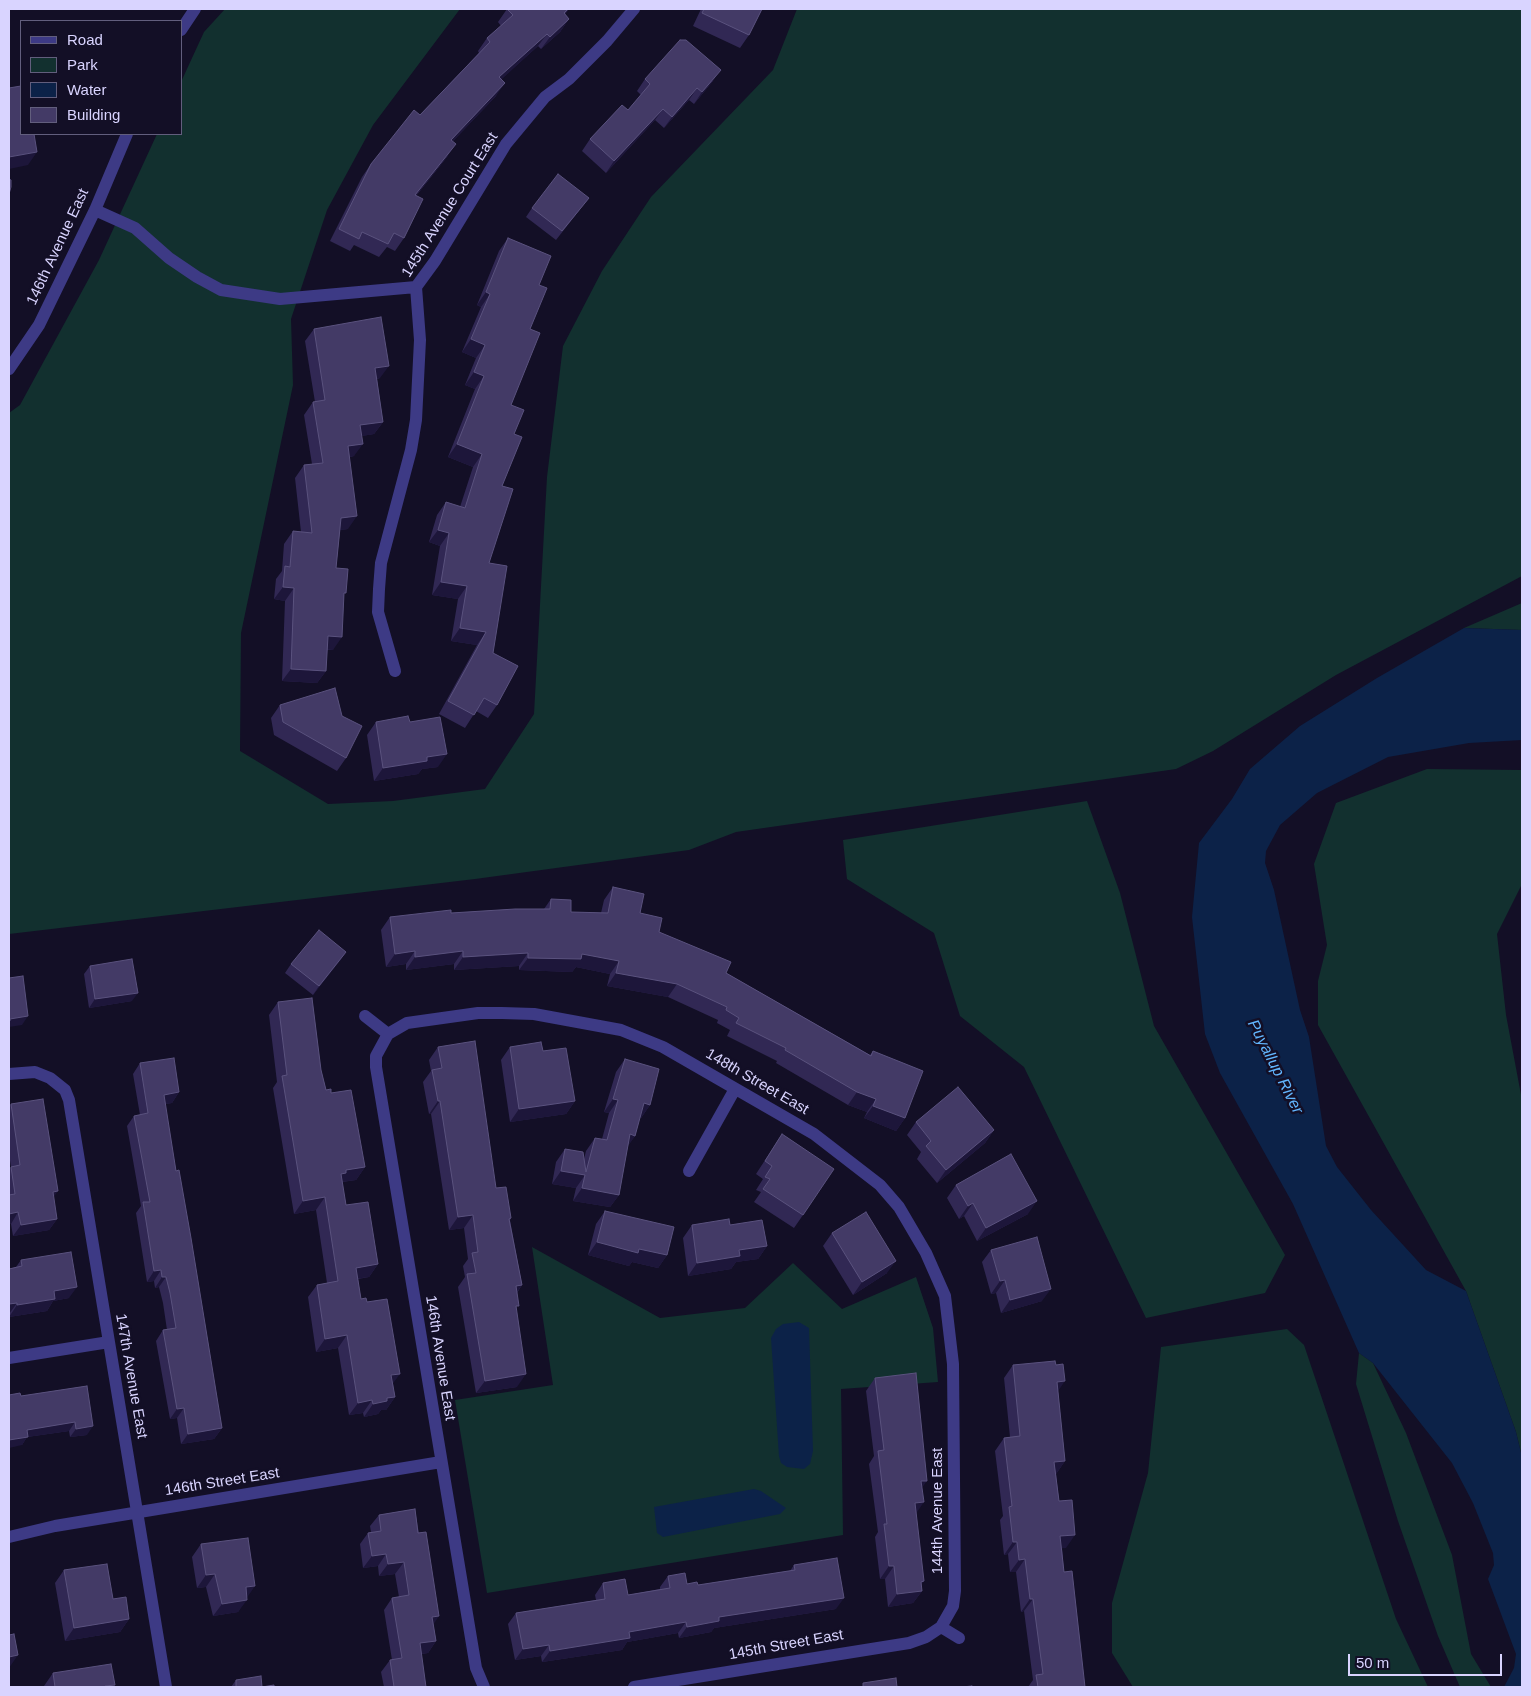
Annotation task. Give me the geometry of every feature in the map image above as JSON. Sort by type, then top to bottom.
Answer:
[{"type":"street","points":[[182,28],[195,9]]},
{"type":"street","name":"145th Avenue Court East","points":[[395,671],[378,612],[378,589],[381,563],[412,450],[416,420],[420,340],[416,287],[436,261],[506,144],[545,97],[569,79],[601,47],[634,9]]},
{"type":"street","name":"146th Avenue East","points":[[9,369],[17,360],[39,325],[94,210],[127,135]]},
{"type":"street","points":[[94,210],[134,228],[169,258],[196,277],[221,290],[280,299],[416,287]]},
{"type":"street","name":"148th Street East","points":[[388,1034],[406,1023],[478,1014],[534,1014],[621,1030],[664,1047],[814,1134],[880,1185],[899,1207],[926,1253],[945,1296],[954,1364],[953,1390]]},
{"type":"street","points":[[365,1016],[388,1034]]},
{"type":"street","name":"146th Avenue East","points":[[388,1034],[376,1056],[376,1067],[476,1668],[484,1687]]},
{"type":"street","name":"147th Avenue East","points":[[9,1074],[35,1072],[50,1078],[65,1090],[69,1100],[166,1687]]},
{"type":"street","points":[[689,1171],[735,1089]]},
{"type":"street","points":[[9,1358],[109,1342]]},
{"type":"street","name":"144th Avenue East","points":[[941,1627],[953,1606],[954,1591],[953,1390]]},
{"type":"street","name":"146th Street East","points":[[9,1537],[54,1526],[441,1462]]},
{"type":"street","points":[[941,1627],[959,1638]]},
{"type":"street","name":"145th Street East","points":[[634,1687],[909,1643],[926,1637],[941,1627]]},
{"type":"green space","points":[[225,9],[460,9],[373,125],[327,210],[291,319],[293,385],[241,633],[240,751],[328,804],[393,801],[485,789],[534,714],[547,477],[563,346],[602,271],[651,197],[773,70],[797,9],[1522,9],[1522,576],[1336,675],[1213,751],[1176,769],[736,832],[689,850],[475,879],[9,934],[9,413],[20,405],[99,260],[157,135],[182,135],[182,80],[204,32]]},
{"type":"green space","points":[[1522,603],[1522,630],[1464,628]]},
{"type":"green space","points":[[1427,769],[1522,770],[1522,884],[1497,934],[1506,1015],[1522,1100],[1522,1457],[1516,1432],[1466,1291],[1318,1025],[1318,981],[1327,945],[1314,864],[1336,803]]},
{"type":"green space","points":[[1087,801],[1120,893],[1154,1026],[1285,1255],[1265,1293],[1146,1318],[1024,1067],[960,1016],[934,933],[847,879],[843,840]]},
{"type":"green space","points":[[532,1247],[660,1318],[745,1308],[793,1263],[842,1309],[916,1277],[933,1328],[938,1382],[841,1389],[843,1535],[487,1593],[455,1400],[553,1385]]},
{"type":"green space","points":[[1287,1329],[1304,1345],[1396,1619],[1428,1687],[1133,1687],[1112,1653],[1112,1603],[1148,1473],[1161,1347]]},
{"type":"green space","points":[[1359,1353],[1373,1363],[1406,1433],[1452,1555],[1471,1654],[1491,1687],[1460,1687],[1438,1636],[1398,1521],[1356,1384]]},
{"type":"water","name":"Puyallup River","points":[[1464,628],[1522,630],[1522,740],[1469,743],[1388,757],[1317,793],[1280,825],[1266,851],[1265,863],[1274,890],[1300,1010],[1309,1037],[1326,1146],[1337,1167],[1371,1210],[1426,1270],[1466,1291],[1516,1432],[1522,1457],[1522,1687],[1504,1687],[1514,1668],[1516,1654],[1488,1579],[1494,1565],[1493,1553],[1473,1503],[1452,1463],[1373,1363],[1359,1353],[1293,1204],[1220,1073],[1205,1034],[1192,917],[1199,843],[1232,799],[1250,769],[1300,726],[1377,678]]},
{"type":"water","points":[[799,1322],[809,1328],[813,1451],[810,1464],[804,1469],[787,1467],[781,1463],[779,1456],[771,1338],[776,1329],[783,1324]]},
{"type":"water","points":[[754,1489],[761,1491],[786,1508],[780,1514],[663,1537],[657,1533],[654,1507]]},
{"type":"building","points":[[507,9],[568,9],[564,13],[569,19],[550,37],[547,34],[499,77],[505,83],[451,140],[456,144],[415,195],[423,199],[404,238],[394,233],[388,244],[362,232],[359,239],[339,229],[371,164],[414,110],[420,115],[490,42],[487,38],[513,15]]},
{"type":"building","points":[[704,9],[762,9],[749,35],[702,13]]},
{"type":"building","points":[[680,40],[686,40],[721,70],[702,92],[697,88],[672,117],[663,109],[614,161],[590,139],[622,105],[628,110],[650,84],[645,79]]},
{"type":"building","points":[[20,86],[20,135],[34,135],[37,152],[9,157],[9,88]]},
{"type":"building","points":[[558,174],[589,198],[562,231],[532,208]]},
{"type":"building","points":[[9,179],[11,180],[11,187],[9,194]]},
{"type":"building","points":[[508,238],[551,256],[539,285],[547,288],[530,329],[540,333],[511,405],[524,410],[514,434],[522,437],[502,486],[513,489],[489,563],[507,566],[493,653],[518,666],[497,705],[484,698],[474,715],[448,701],[486,632],[460,628],[467,586],[441,582],[449,533],[438,530],[446,502],[465,508],[482,454],[457,444],[484,376],[474,372],[485,345],[471,339],[490,294],[486,292]]},
{"type":"building","points":[[381,317],[389,366],[375,368],[383,422],[360,425],[363,444],[348,446],[357,516],[341,518],[336,568],[348,569],[346,593],[344,593],[342,637],[328,636],[326,671],[291,669],[294,588],[283,587],[285,566],[290,567],[293,531],[312,533],[304,465],[323,463],[313,402],[325,400],[314,329]]},
{"type":"building","points":[[335,688],[342,716],[362,726],[346,758],[283,722],[280,705]]},
{"type":"building","points":[[408,716],[410,722],[440,717],[447,754],[427,757],[427,761],[383,768],[376,722]]},
{"type":"building","points":[[613,887],[644,894],[640,913],[662,918],[659,932],[731,962],[726,973],[871,1056],[873,1051],[923,1071],[905,1118],[873,1106],[876,1099],[857,1092],[785,1050],[786,1048],[736,1023],[739,1018],[726,1010],[727,1007],[677,984],[616,973],[619,961],[582,954],[581,959],[528,958],[528,953],[463,957],[463,951],[415,957],[415,951],[395,954],[390,917],[451,910],[451,913],[550,909],[551,899],[571,900],[571,912],[608,913]]},
{"type":"building","points":[[319,930],[346,952],[319,986],[291,964]]},
{"type":"building","points":[[132,959],[138,993],[95,999],[90,966]]},
{"type":"building","points":[[23,976],[28,1016],[10,1019],[9,1021],[9,978]]},
{"type":"building","points":[[312,998],[321,1070],[326,1090],[331,1089],[331,1093],[351,1090],[365,1167],[346,1170],[346,1173],[341,1174],[346,1205],[368,1202],[378,1264],[356,1268],[361,1299],[366,1298],[367,1302],[387,1299],[400,1374],[391,1375],[395,1397],[373,1404],[372,1400],[358,1403],[347,1335],[325,1339],[317,1285],[338,1281],[325,1197],[303,1201],[282,1076],[287,1075],[278,1002]]},
{"type":"building","points":[[475,1041],[496,1188],[506,1187],[511,1218],[509,1219],[522,1285],[516,1286],[519,1306],[516,1306],[526,1374],[485,1381],[467,1274],[476,1273],[472,1253],[478,1252],[473,1215],[458,1217],[440,1101],[438,1101],[432,1070],[442,1068],[438,1047]]},
{"type":"building","points":[[541,1042],[543,1051],[566,1048],[575,1101],[519,1109],[510,1047]]},
{"type":"building","points":[[174,1058],[179,1092],[164,1095],[176,1171],[179,1170],[191,1238],[222,1428],[188,1434],[184,1408],[177,1409],[163,1330],[176,1328],[166,1277],[162,1277],[161,1270],[154,1271],[143,1202],[150,1202],[134,1116],[148,1113],[140,1063]]},
{"type":"building","points":[[625,1059],[659,1069],[650,1105],[644,1103],[635,1136],[630,1134],[619,1195],[582,1188],[585,1175],[561,1171],[565,1149],[583,1152],[586,1172],[595,1138],[607,1140],[618,1100],[613,1099]]},
{"type":"building","points":[[958,1087],[994,1130],[946,1170],[926,1146],[931,1141],[916,1122]]},
{"type":"building","points":[[43,1099],[58,1191],[53,1192],[57,1219],[21,1225],[18,1212],[9,1214],[9,1195],[15,1194],[11,1167],[20,1165],[11,1104]]},
{"type":"building","points":[[782,1134],[834,1169],[803,1215],[763,1189],[770,1179],[765,1177],[772,1166],[765,1161]]},
{"type":"building","points":[[1011,1154],[1037,1201],[986,1228],[973,1203],[968,1206],[956,1185]]},
{"type":"building","points":[[605,1211],[674,1227],[667,1255],[639,1249],[638,1253],[597,1242]]},
{"type":"building","points":[[866,1212],[896,1261],[862,1282],[832,1233]]},
{"type":"building","points":[[729,1219],[730,1225],[762,1220],[767,1246],[739,1250],[740,1256],[697,1263],[692,1225]]},
{"type":"building","points":[[1037,1237],[1051,1289],[1010,1300],[1005,1280],[1000,1281],[991,1250]]},
{"type":"building","points":[[71,1252],[77,1287],[54,1291],[55,1299],[17,1305],[17,1303],[9,1304],[9,1269],[22,1266],[21,1260]]},
{"type":"building","points":[[1055,1361],[1056,1365],[1063,1364],[1065,1381],[1057,1382],[1065,1461],[1054,1462],[1059,1501],[1072,1500],[1075,1535],[1060,1536],[1064,1572],[1072,1571],[1085,1687],[1038,1687],[1036,1675],[1043,1674],[1033,1599],[1030,1599],[1025,1559],[1019,1560],[1017,1542],[1013,1542],[1009,1507],[1012,1506],[1004,1438],[1020,1436],[1013,1365]]},
{"type":"building","points":[[916,1373],[927,1481],[921,1481],[924,1502],[915,1503],[924,1581],[921,1582],[922,1591],[897,1594],[894,1566],[889,1566],[884,1524],[887,1524],[878,1451],[884,1450],[875,1378]]},
{"type":"building","points":[[87,1386],[93,1426],[76,1429],[75,1422],[27,1430],[28,1437],[9,1440],[9,1395],[20,1393],[21,1396]]},
{"type":"building","points":[[415,1509],[418,1533],[426,1532],[439,1616],[432,1617],[436,1641],[420,1643],[426,1687],[394,1687],[390,1660],[402,1658],[392,1598],[409,1595],[404,1562],[388,1564],[386,1554],[372,1556],[368,1533],[381,1531],[379,1515]]},
{"type":"building","points":[[248,1538],[255,1586],[246,1587],[247,1600],[222,1604],[215,1574],[206,1575],[201,1544]]},
{"type":"building","points":[[837,1558],[844,1598],[719,1617],[719,1621],[687,1627],[686,1622],[629,1632],[630,1638],[550,1651],[549,1645],[523,1649],[516,1613],[605,1599],[603,1583],[625,1579],[628,1595],[670,1588],[668,1576],[685,1573],[687,1584],[697,1582],[698,1585],[795,1570],[794,1565]]},
{"type":"building","points":[[107,1564],[113,1599],[126,1597],[129,1619],[74,1628],[64,1570]]},
{"type":"building","points":[[14,1634],[18,1655],[9,1657],[9,1635]]},
{"type":"building","points":[[111,1664],[115,1685],[105,1687],[55,1687],[53,1673]]},
{"type":"building","points":[[261,1676],[262,1687],[236,1687],[236,1680]]},
{"type":"building","points":[[896,1678],[897,1687],[863,1687],[863,1683]]}]
